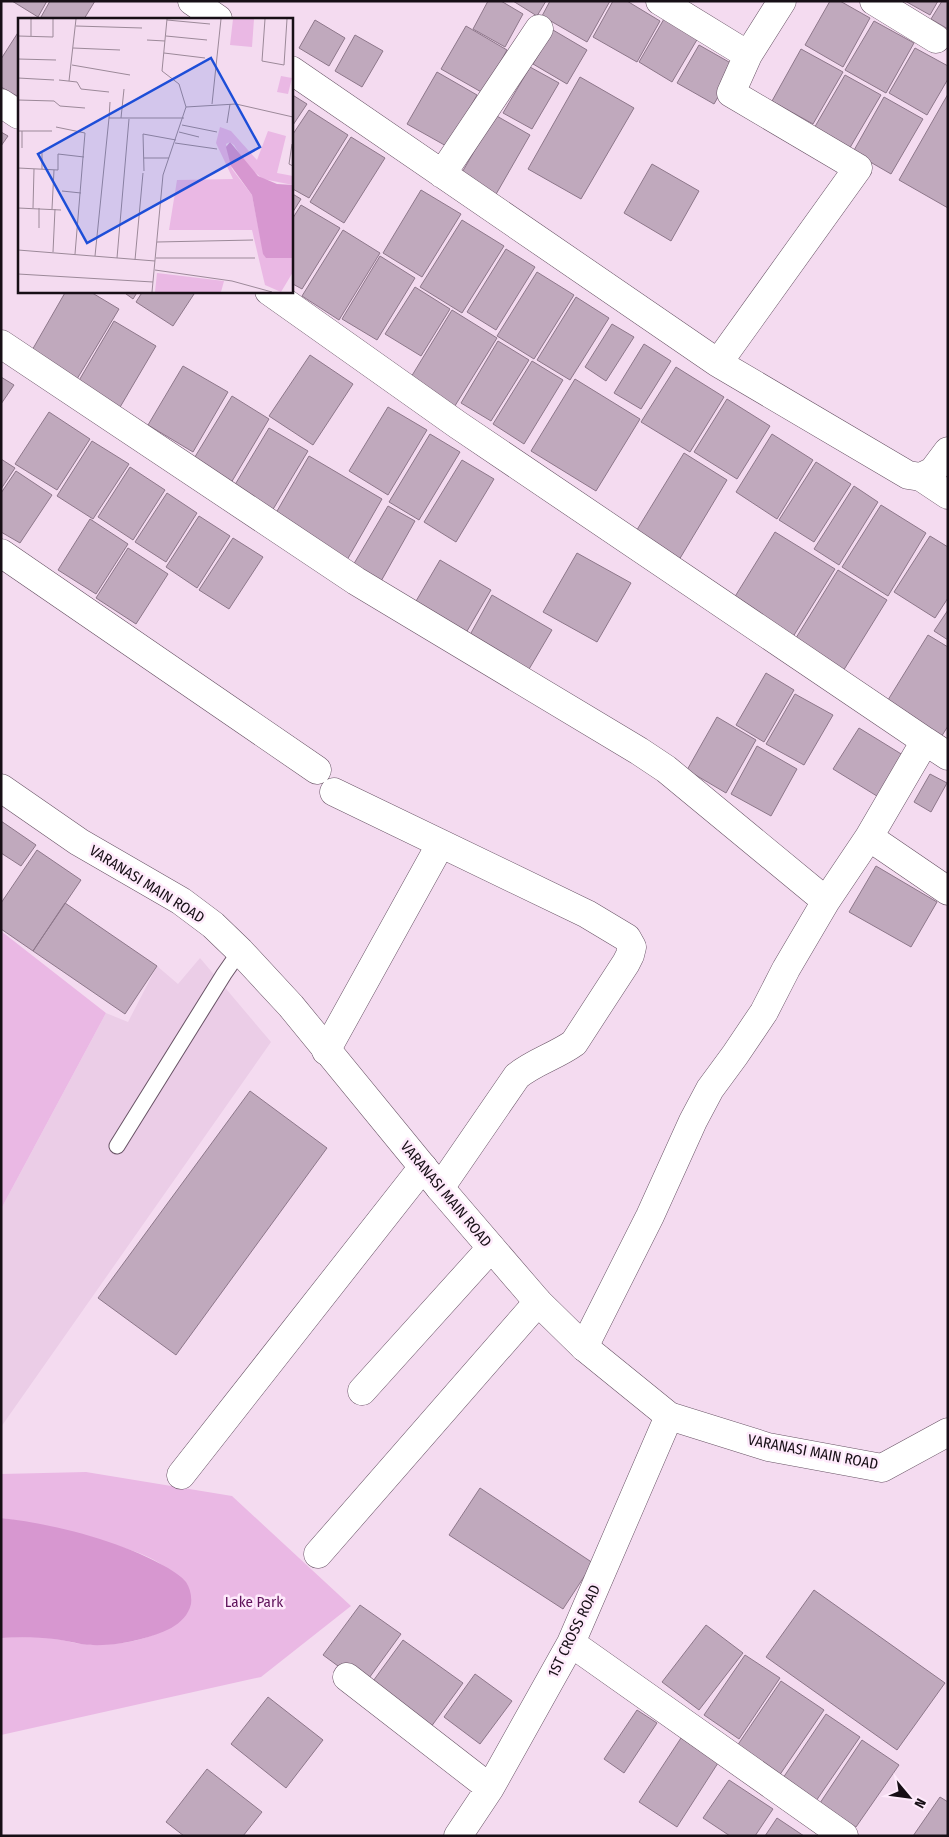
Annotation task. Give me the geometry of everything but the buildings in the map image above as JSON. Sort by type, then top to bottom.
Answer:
[{"type":"street","points":[[192,1],[217,18]]},
{"type":"street","points":[[660,1],[748,55]]},
{"type":"street","points":[[718,363],[858,168],[731,93],[748,55],[782,1]]},
{"type":"street","points":[[874,1],[936,39]]},
{"type":"street","points":[[442,174],[539,29]]},
{"type":"street","points":[[292,71],[718,363],[908,475],[921,477],[948,496]]},
{"type":"street","points":[[1,103],[18,114]]},
{"type":"street","points":[[269,292],[466,430],[948,756]]},
{"type":"street","points":[[1,344],[356,581],[666,769],[826,901]]},
{"type":"street","points":[[921,477],[932,471],[948,451]]},
{"type":"street","points":[[1,553],[317,770]]},
{"type":"street","points":[[584,1347],[650,1216],[693,1121],[710,1089],[764,1012],[786,969],[826,901],[869,837],[925,741]]},
{"type":"street","name":"VARANASI MAIN ROAD","points":[[1,788],[79,842],[181,902],[213,925],[291,1006],[440,1188],[538,1302],[584,1347],[669,1416],[768,1447],[882,1468],[948,1432]]},
{"type":"street","points":[[334,792],[440,845],[587,914],[627,938],[632,947],[626,963],[574,1043],[565,1050],[526,1069],[517,1076],[440,1188]]},
{"type":"street","points":[[869,837],[948,891]]},
{"type":"street","points":[[326,1050],[440,845]]},
{"type":"street","points":[[181,1475],[423,1167]]},
{"type":"street","points":[[362,1391],[491,1248]]},
{"type":"street","points":[[318,1554],[538,1302]]},
{"type":"street","name":"1ST CROSS ROAD","points":[[458,1836],[490,1788],[571,1643],[669,1416]]},
{"type":"street","points":[[571,1643],[844,1836]]},
{"type":"street","points":[[347,1677],[490,1788]]},
{"type":"lane","points":[[117,1146],[240,951]]},
{"type":"shaded area","points":[[200,958],[271,1042],[1,1427],[1,1209],[106,1013],[128,1022],[157,966],[178,984]]},
{"type":"shaded area","points":[[1,1518],[65,1529],[109,1542],[150,1558],[180,1576],[186,1582],[190,1589],[191,1598],[188,1612],[178,1623],[164,1632],[119,1644],[88,1645],[48,1638],[1,1638]]},
{"type":"green space","points":[[1,931],[106,1013],[1,1209]]},
{"type":"green space","name":"Lake Park","points":[[86,1472],[232,1496],[351,1606],[261,1677],[1,1735],[1,1638],[42,1637],[79,1644],[115,1644],[138,1640],[159,1633],[184,1617],[190,1606],[191,1600],[174,1578],[162,1565],[150,1558],[85,1536],[1,1518],[1,1474]]}]
